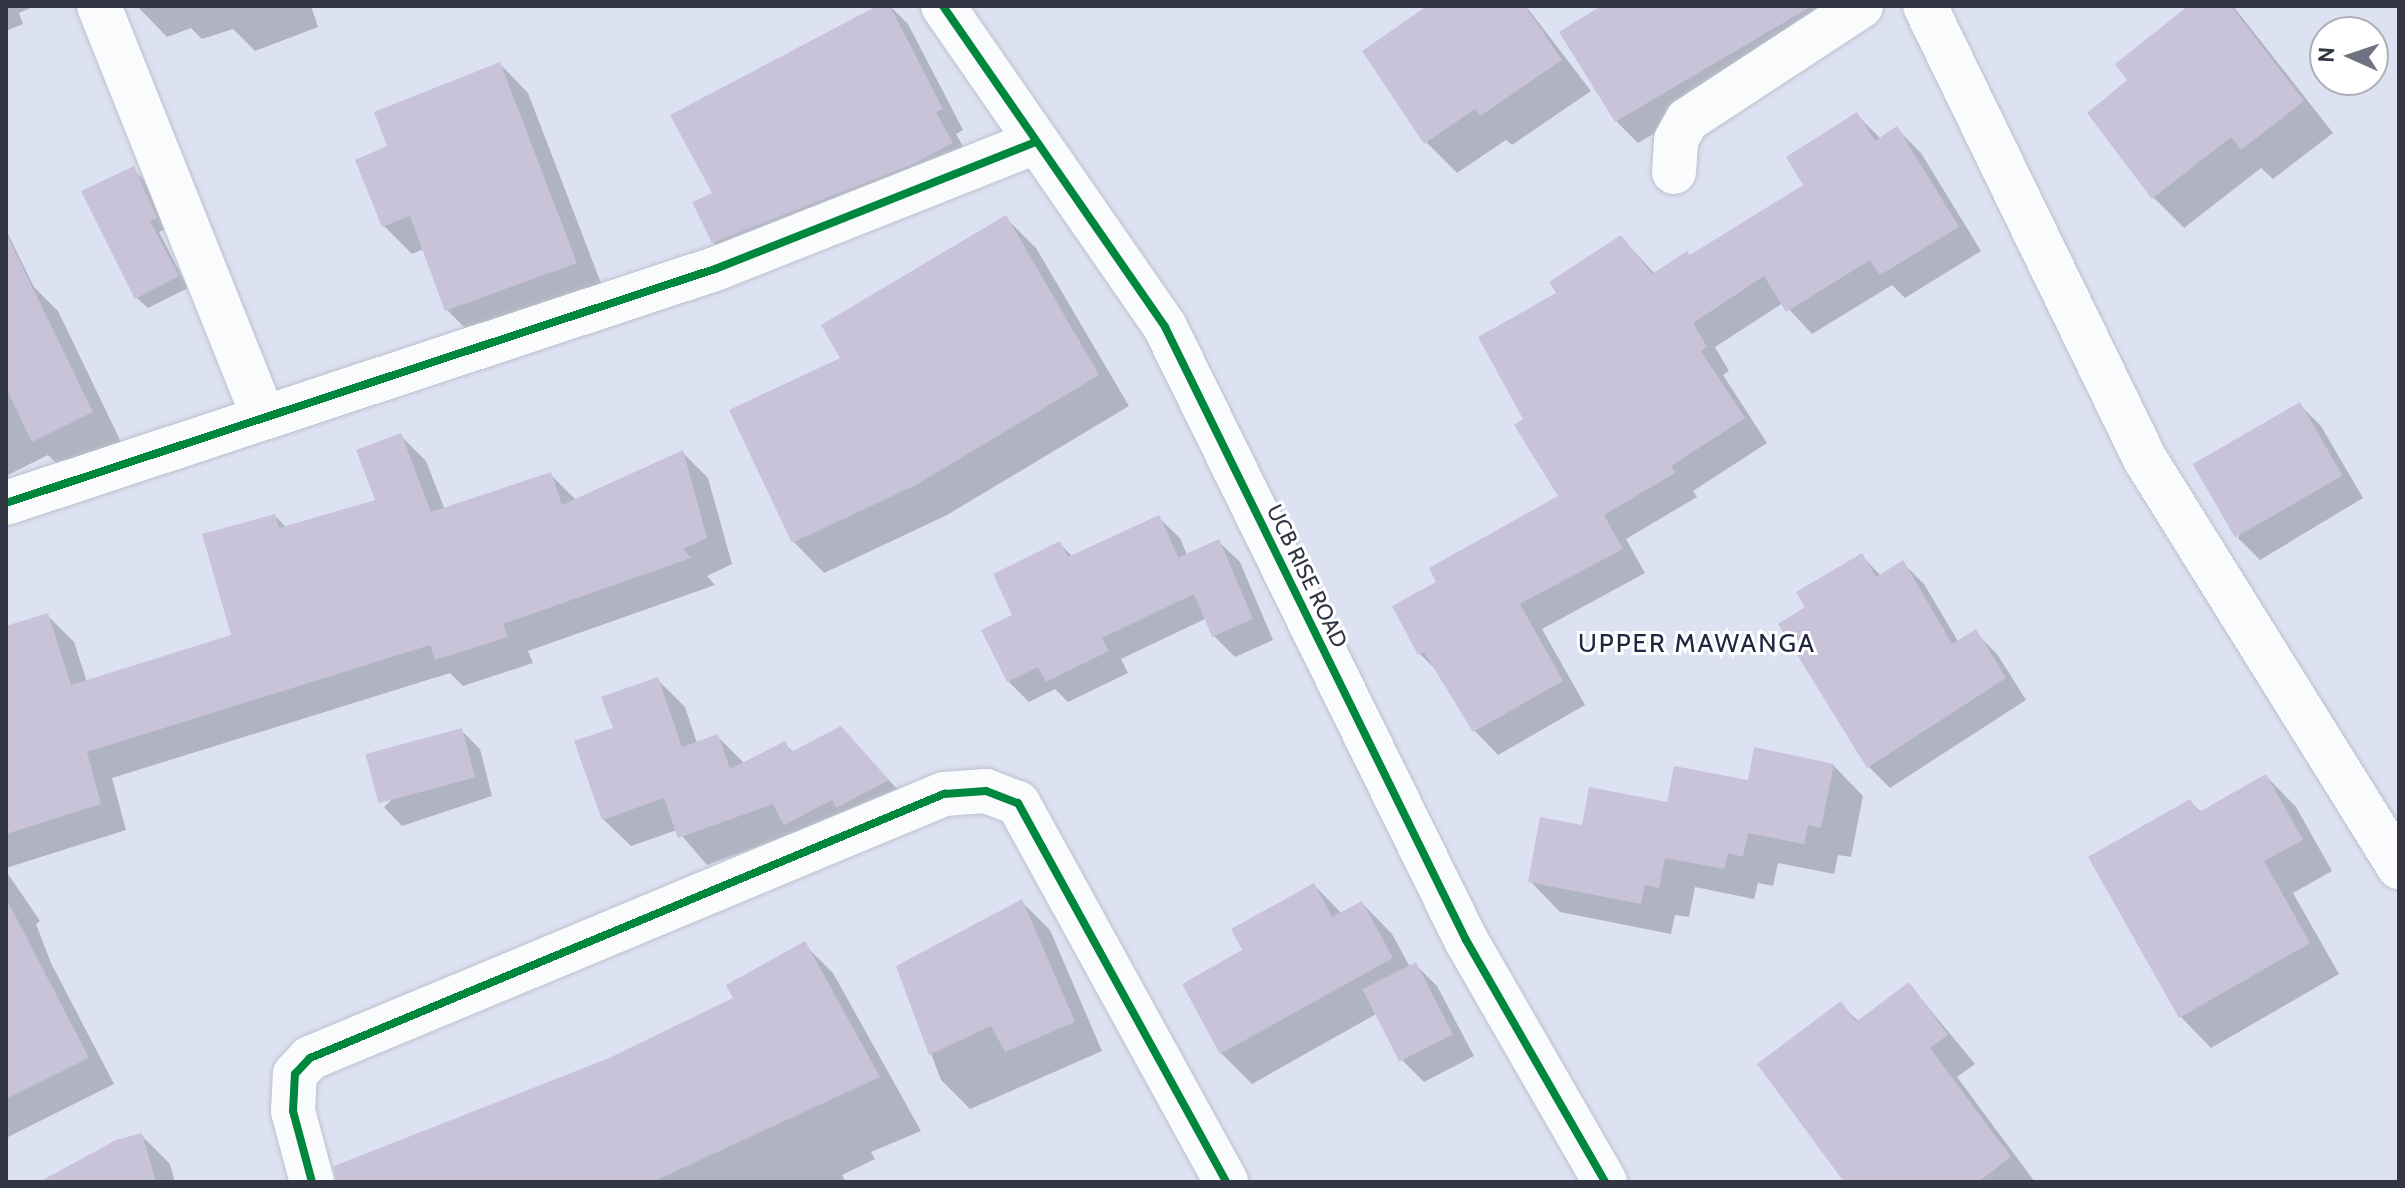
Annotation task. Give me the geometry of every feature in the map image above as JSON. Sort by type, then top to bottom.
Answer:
[{"type":"street","points":[[99,6],[263,415]]},
{"type":"street","name":"UCB RISE ROAD","points":[[944,6],[1165,327],[1466,940],[1605,1182]]},
{"type":"street","points":[[1674,172],[1676,140],[1687,120],[1861,6]]},
{"type":"street","points":[[1925,6],[2145,459],[2399,867]]},
{"type":"street","points":[[6,503],[263,415],[715,269],[1036,142]]},
{"type":"street","points":[[312,1182],[293,1111],[295,1074],[310,1058],[944,794],[986,791],[1018,803],[1226,1182]]},
{"type":"building","points":[[877,6],[890,6],[943,109],[936,112],[953,143],[913,164],[712,243],[692,202],[712,193],[670,115]]},
{"type":"building","points":[[1427,6],[1525,6],[1562,60],[1480,116],[1475,109],[1424,144],[1362,51]]},
{"type":"building","points":[[1601,6],[1812,6],[1615,122],[1559,32]]},
{"type":"building","points":[[2188,6],[2231,6],[2304,101],[2241,150],[2231,137],[2152,199],[2087,113],[2127,80],[2115,64]]},
{"type":"building","points":[[500,62],[577,263],[445,311],[410,216],[382,227],[355,160],[387,146],[374,112]]},
{"type":"building","points":[[1857,112],[1875,141],[1897,126],[1959,227],[1880,275],[1870,260],[1786,312],[1764,276],[1693,323],[1707,347],[1701,351],[1745,418],[1671,466],[1675,473],[1604,515],[1623,549],[1520,604],[1563,681],[1473,732],[1424,652],[1418,655],[1392,606],[1436,582],[1429,568],[1558,496],[1514,425],[1523,419],[1478,337],[1556,293],[1549,282],[1621,235],[1652,274],[1687,251],[1690,255],[1803,185],[1786,157]]},
{"type":"building","points":[[134,166],[157,218],[150,221],[179,276],[135,299],[81,191]]},
{"type":"building","points":[[1006,215],[1099,375],[916,485],[792,543],[729,410],[840,358],[821,325]]},
{"type":"building","points":[[6,233],[93,412],[32,442],[6,388]]},
{"type":"building","points":[[2300,402],[2342,476],[2235,538],[2193,464]]},
{"type":"building","points":[[401,433],[431,512],[551,472],[562,505],[683,450],[707,538],[683,549],[691,558],[503,624],[508,637],[435,660],[430,645],[87,752],[101,804],[6,834],[6,626],[48,613],[71,685],[231,635],[202,534],[275,514],[279,528],[375,500],[356,450]]},
{"type":"building","points":[[1159,515],[1184,570],[1179,557],[1219,539],[1253,619],[1212,637],[1194,594],[1102,638],[1109,651],[1046,682],[1038,667],[1007,682],[981,630],[1012,615],[993,574],[1060,541],[1068,557]]},
{"type":"building","points":[[1862,553],[1876,577],[1903,560],[1952,644],[1976,629],[2006,678],[1867,768],[1778,624],[1805,607],[1796,592]]},
{"type":"building","points":[[658,677],[682,747],[718,734],[730,769],[785,741],[791,752],[841,726],[889,780],[836,808],[832,800],[784,825],[773,804],[678,838],[664,798],[602,820],[574,741],[613,728],[601,697]]},
{"type":"building","points":[[462,728],[475,777],[379,803],[365,754]]},
{"type":"building","points":[[1754,747],[1834,764],[1821,828],[1808,825],[1804,844],[1748,833],[1743,857],[1728,853],[1724,869],[1665,858],[1659,888],[1645,885],[1641,904],[1528,882],[1540,817],[1582,825],[1589,787],[1667,802],[1674,766],[1748,780]]},
{"type":"building","points":[[2266,774],[2303,840],[2264,861],[2310,943],[2179,1018],[2088,857],[2190,799],[2199,812]]},
{"type":"building","points":[[1314,883],[1332,917],[1362,901],[1393,958],[1220,1054],[1182,984],[1242,950],[1231,929]]},
{"type":"building","points":[[6,898],[89,1058],[6,1099]]},
{"type":"building","points":[[1022,899],[1075,1022],[1005,1052],[991,1026],[929,1055],[896,966]]},
{"type":"building","points":[[805,941],[880,1077],[652,1182],[336,1182],[334,1166],[609,1058],[733,998],[726,985]]},
{"type":"building","points":[[1416,962],[1453,1034],[1399,1061],[1363,989]]},
{"type":"building","points":[[1909,982],[1948,1035],[1930,1048],[2011,1157],[1978,1182],[1844,1182],[1757,1064],[1841,1001],[1856,1022]]},
{"type":"building","points":[[142,1133],[156,1182],[39,1182],[116,1140]]},
{"type":"cycle path","points":[[943,6],[1165,327],[1466,940],[1605,1182]]},
{"type":"cycle path","points":[[6,503],[715,269],[1036,142]]},
{"type":"cycle path","points":[[312,1182],[293,1111],[295,1074],[310,1058],[944,794],[986,791],[1018,803],[1226,1182]]},
{"type":"district","name":"UPPER MAWANGA","points":[[1697,644]]}]
